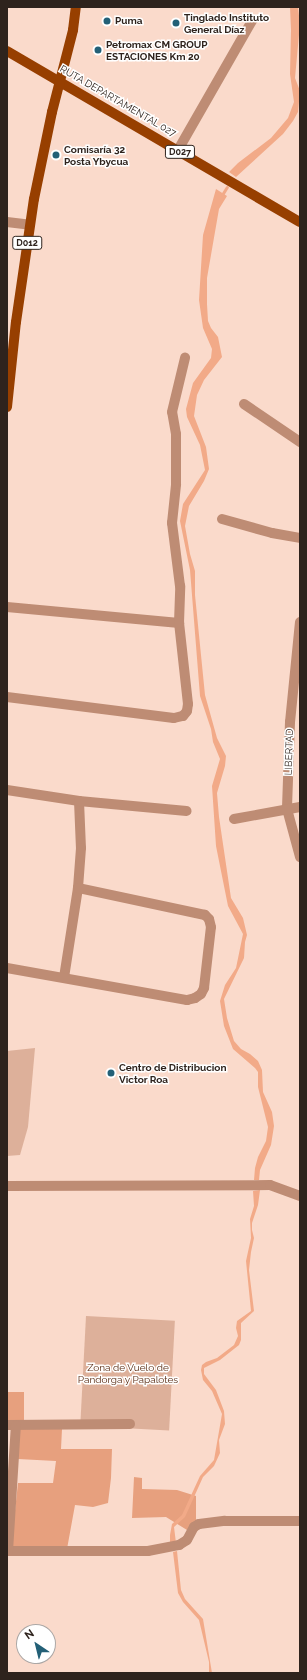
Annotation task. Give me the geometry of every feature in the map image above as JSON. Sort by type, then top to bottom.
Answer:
[{"type":"main road","name":"D012","points":[[7,407],[16,322],[30,225],[52,112],[61,82],[73,30],[76,7]]},
{"type":"main road","name":"RUTA DEPARTAMENTAL 027","points":[[7,51],[300,222]]},
{"type":"street","points":[[178,150],[252,21]]},
{"type":"street","points":[[7,222],[30,225]]},
{"type":"street","points":[[7,697],[174,718],[183,716],[187,711],[188,704],[179,623],[180,586],[172,523],[176,484],[176,434],[172,412],[185,358]]},
{"type":"street","points":[[244,404],[300,442]]},
{"type":"street","points":[[222,519],[300,538]]},
{"type":"street","points":[[7,607],[179,623]]},
{"type":"street","name":"LIBERTAD","points":[[300,622],[299,645],[290,722],[287,809],[300,857]]},
{"type":"street","points":[[7,790],[79,801],[187,811]]},
{"type":"street","points":[[64,977],[78,888],[80,848],[79,801]]},
{"type":"street","points":[[234,819],[300,807]]},
{"type":"street","points":[[7,968],[187,1000],[195,998],[201,994],[204,988],[211,927],[209,919],[205,915],[78,888]]},
{"type":"street","points":[[7,1186],[270,1185],[300,1196]]},
{"type":"street","points":[[130,1424],[12,1425],[8,1551],[148,1551],[168,1549],[180,1545],[188,1540],[194,1527],[199,1524],[225,1521],[300,1522]]},
{"type":"green space","points":[[35,1048],[28,1127],[20,1155],[7,1156],[7,1051]]},
{"type":"green space","name":"Zona de Vuelo de Pandorga y Papalotes","points":[[86,1316],[175,1321],[169,1431],[80,1426]]},
{"type":"shaded area","points":[[290,7],[298,7],[300,24],[295,78],[300,91],[298,112],[283,134],[236,177],[229,172],[238,163],[271,138],[288,118],[294,102],[290,74]]},
{"type":"shaded area","points":[[216,189],[227,196],[219,209],[207,278],[207,304],[208,321],[218,337],[222,357],[204,380],[197,395],[194,416],[206,447],[209,469],[204,481],[189,506],[185,526],[195,571],[195,595],[205,695],[217,738],[226,756],[225,766],[217,793],[231,898],[243,918],[247,935],[244,958],[224,999],[227,1018],[234,1041],[241,1049],[258,1061],[262,1070],[263,1092],[272,1112],[274,1126],[271,1145],[260,1170],[259,1180],[254,1180],[255,1168],[258,1157],[266,1141],[268,1127],[258,1087],[258,1072],[233,1049],[224,1026],[220,1001],[225,985],[236,968],[243,934],[228,906],[216,846],[212,786],[220,759],[213,742],[211,729],[200,696],[190,570],[180,521],[183,504],[205,470],[200,445],[187,417],[186,409],[193,383],[211,358],[212,349],[203,328],[199,300],[203,235]]},
{"type":"shaded area","points":[[260,1190],[258,1205],[252,1223],[254,1238],[249,1270],[254,1311],[241,1323],[241,1340],[239,1345],[220,1360],[204,1368],[204,1374],[216,1390],[224,1411],[225,1424],[219,1440],[220,1453],[214,1466],[203,1477],[185,1517],[174,1527],[176,1543],[170,1546],[172,1524],[182,1515],[200,1476],[214,1460],[222,1414],[212,1391],[203,1380],[201,1370],[202,1365],[217,1358],[234,1345],[238,1336],[236,1328],[237,1321],[251,1311],[246,1261],[251,1238],[250,1219],[254,1206],[253,1191]]},
{"type":"shaded area","points":[[7,1392],[24,1392],[24,1421],[7,1421]]},
{"type":"shaded area","points":[[19,1427],[62,1429],[61,1449],[112,1449],[108,1503],[93,1507],[75,1505],[67,1549],[11,1548],[18,1483],[53,1483],[56,1461],[18,1459]]},
{"type":"shaded area","points":[[134,1477],[142,1478],[142,1489],[177,1490],[196,1496],[196,1522],[187,1530],[166,1517],[132,1518]]},
{"type":"shaded area","points":[[177,1551],[181,1590],[185,1599],[203,1619],[212,1673],[209,1673],[209,1662],[199,1620],[183,1602],[178,1593],[173,1552]]},
{"type":"waterway","points":[[222,195],[227,187]]},
{"type":"place","name":"Puma","points":[[107,21]]},
{"type":"place","name":"Tinglado Instituto General Díaz","points":[[176,23]]},
{"type":"place","name":"Petromax CM GROUP ESTACIONES Km 20","points":[[98,50]]},
{"type":"place","name":"Comisaría 32 Posta Ybycua","points":[[56,155]]},
{"type":"place","name":"Centro de Distribucion Victor Roa","points":[[111,1073]]}]
